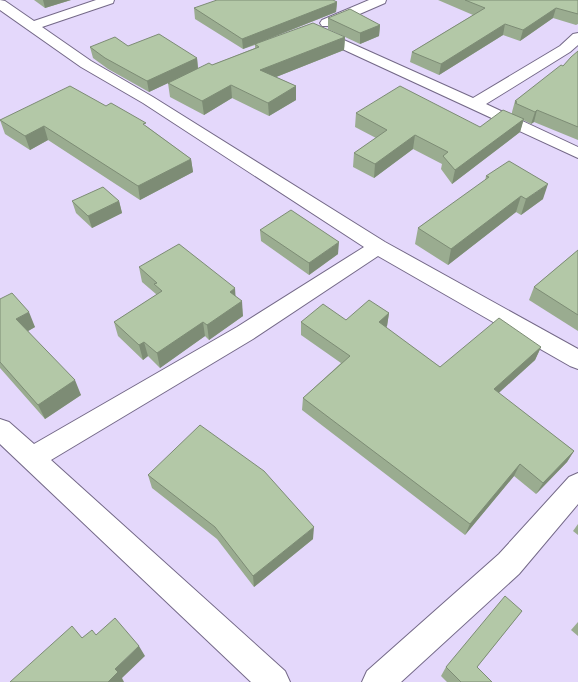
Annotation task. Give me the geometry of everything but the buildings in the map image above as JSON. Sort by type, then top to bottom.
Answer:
[{"type":"street","points":[[33,26],[108,0]]},
{"type":"street","points":[[380,0],[309,31],[475,104],[578,153]]},
{"type":"street","points":[[0,4],[86,64],[154,97],[378,246],[578,360]]},
{"type":"street","points":[[475,104],[565,49],[578,37]]},
{"type":"street","points":[[32,458],[245,333],[378,246]]},
{"type":"street","points":[[0,429],[274,682]]},
{"type":"street","points":[[378,682],[509,564],[578,485]]}]
